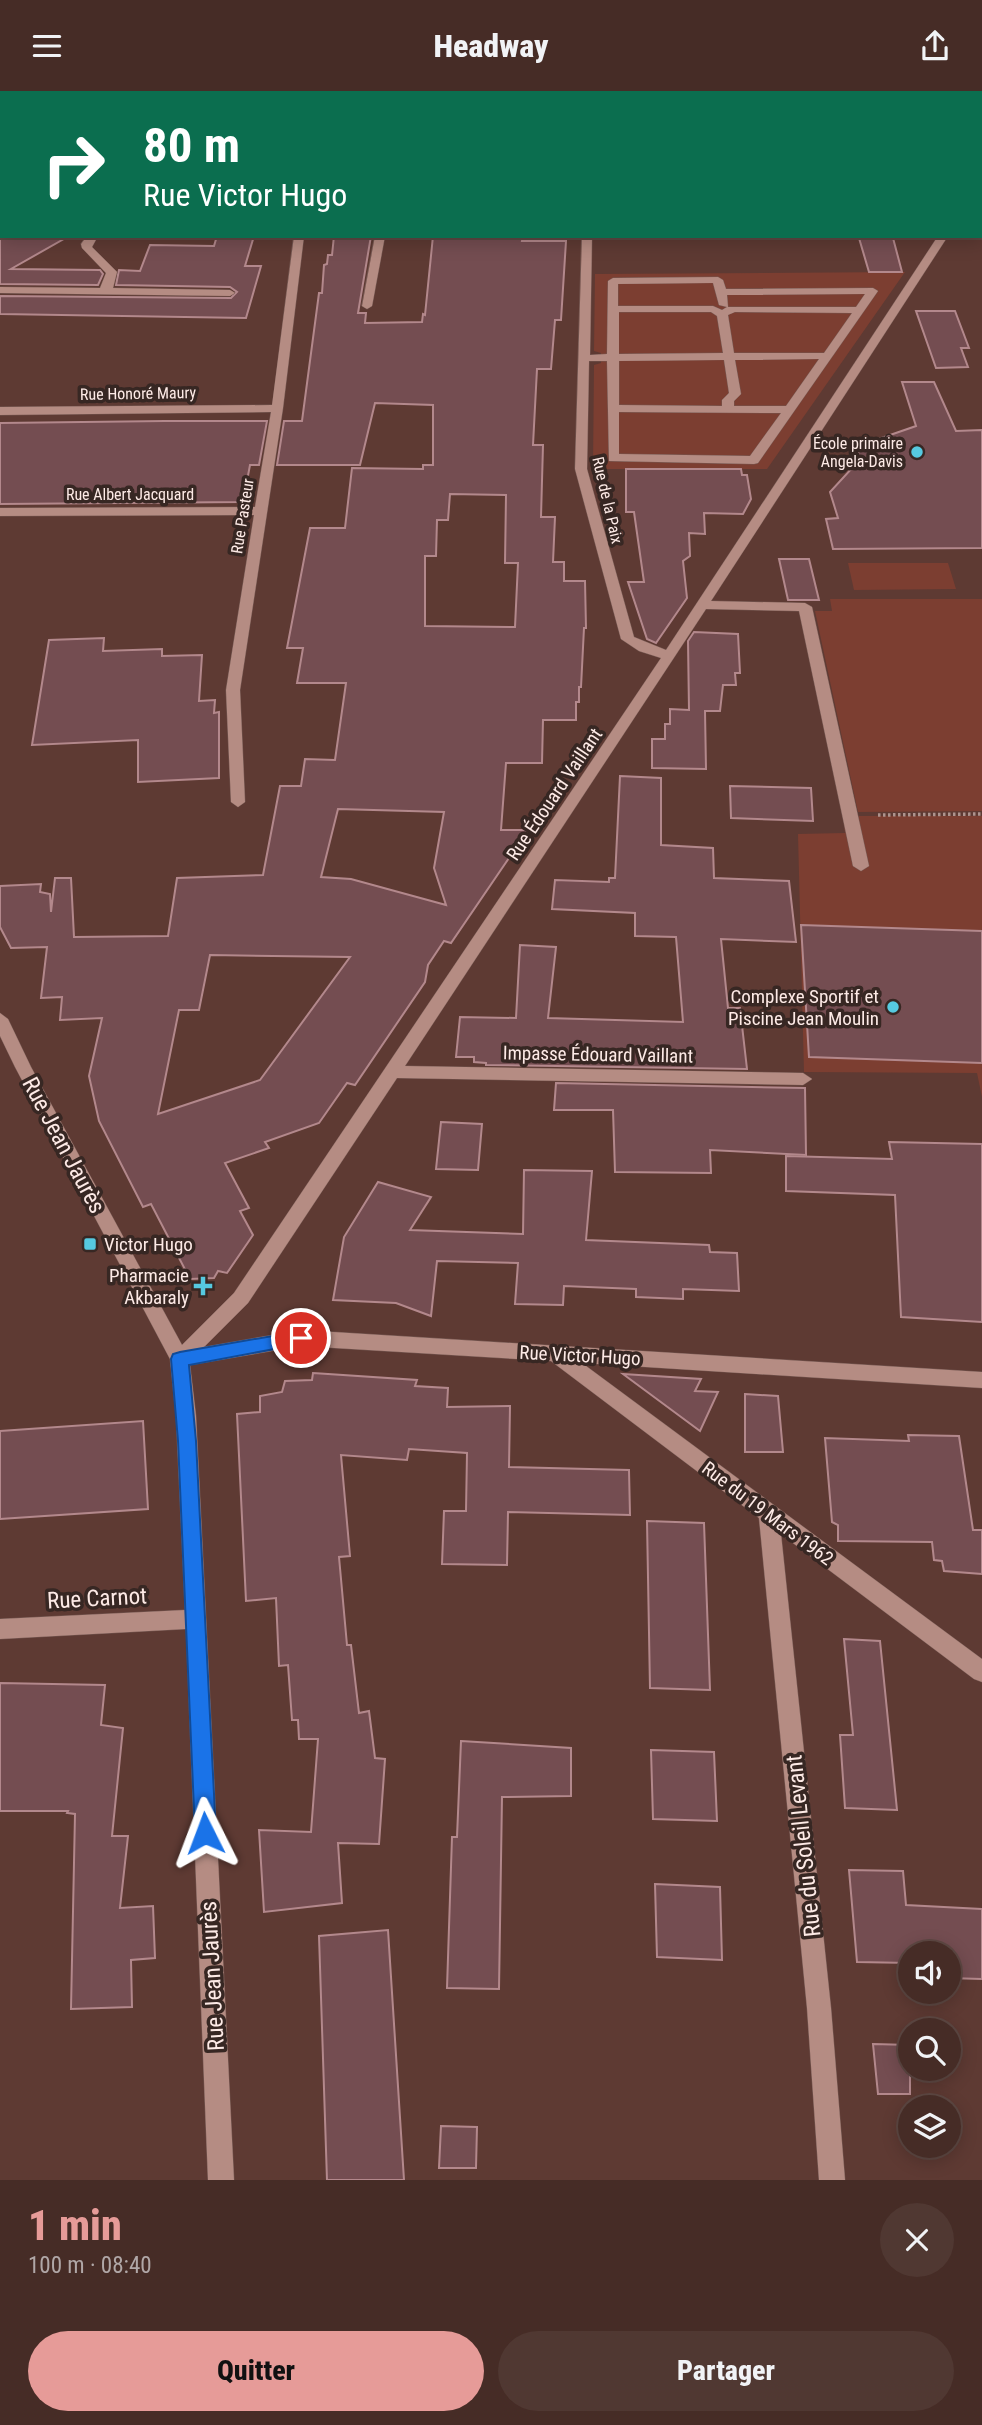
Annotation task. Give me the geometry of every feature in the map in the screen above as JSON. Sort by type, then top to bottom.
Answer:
[{"type":"street","points":[[91,238],[86,244],[87,248],[112,272],[108,287],[102,292]]},
{"type":"street","name":"Rue Pasteur","points":[[237,802],[233,690],[277,408],[299,238]]},
{"type":"street","points":[[367,306],[380,238]]},
{"type":"street","name":"Rue de la Paix","points":[[587,238],[581,469],[628,639],[644,648],[669,656]]},
{"type":"street","name":"Rue Édouard Vaillant","points":[[180,1359],[241,1298],[669,656],[942,238]]},
{"type":"street","points":[[721,292],[873,291],[754,460],[613,458],[614,281],[718,281],[735,394],[728,400],[728,409]]},
{"type":"street","points":[[0,290],[230,293]]},
{"type":"street","points":[[613,309],[859,310]]},
{"type":"street","points":[[583,358],[827,356]]},
{"type":"street","name":"Rue Honoré Maury","points":[[0,411],[277,408]]},
{"type":"street","points":[[614,408],[789,410]]},
{"type":"street","name":"Rue Albert Jacquard","points":[[0,512],[261,511]]},
{"type":"street","points":[[702,605],[805,607],[861,866]]},
{"type":"street","name":"Rue Jean Jaurès","points":[[0,1019],[23,1067],[180,1359],[186,1416],[221,2180]]},
{"type":"street","name":"Impasse Édouard Vaillant","points":[[393,1072],[803,1079]]},
{"type":"street","name":"Rue Victor Hugo","points":[[180,1359],[301,1338],[982,1380]]},
{"type":"street","name":"Rue du 19 Mars 1962","points":[[554,1353],[982,1672]]},
{"type":"street","name":"Rue du Soleil Levant","points":[[769,1513],[819,2008],[832,2180]]},
{"type":"street","name":"Rue Carnot","points":[[0,1629],[196,1619]]},
{"type":"path","points":[[850,815],[982,814]]},
{"type":"shaded area","points":[[905,272],[767,469],[593,469],[594,365],[601,363],[601,353],[594,351],[595,274]]},
{"type":"shaded area","points":[[848,563],[948,563],[956,589],[854,590]]},
{"type":"shaded area","points":[[830,599],[982,599],[982,811],[858,812],[815,611],[832,611]]},
{"type":"shaded area","name":"Complexe Sportif et Piscine Jean Moulin","points":[[843,816],[982,816],[982,1097],[977,1073],[804,1072],[798,834],[845,833]]},
{"type":"building","points":[[0,238],[65,238],[11,269],[100,270],[103,274],[98,285],[0,284]]},
{"type":"building","points":[[216,238],[253,238],[245,266],[261,266],[246,318],[0,314],[0,296],[231,298],[237,292],[230,287],[116,285],[119,270],[140,271],[150,245],[214,246]]},
{"type":"building","points":[[334,238],[371,238],[358,313],[366,313],[365,323],[422,322],[433,238],[566,241],[561,320],[555,320],[551,369],[537,369],[533,445],[543,445],[541,517],[555,517],[553,562],[564,562],[564,581],[585,581],[586,628],[579,702],[576,702],[576,720],[543,720],[542,763],[506,763],[501,830],[528,830],[451,943],[444,941],[428,965],[425,982],[355,1085],[347,1083],[319,1123],[265,1142],[269,1148],[225,1163],[249,1208],[240,1211],[253,1235],[227,1273],[218,1271],[214,1278],[190,1279],[151,1204],[143,1207],[99,1121],[89,1076],[102,1018],[60,1020],[62,997],[41,998],[47,947],[11,948],[0,927],[0,886],[41,884],[40,892],[50,894],[51,912],[55,878],[71,878],[74,937],[168,936],[177,878],[263,875],[280,786],[301,786],[305,759],[335,760],[346,683],[297,683],[303,648],[287,648],[310,528],[345,528],[352,468],[423,469],[423,465],[433,465],[433,405],[375,403],[360,465],[277,465],[284,421],[302,421],[319,293],[322,293],[324,265],[327,264],[328,255],[332,255]],"holes":[[[450,494],[506,495],[505,563],[518,563],[515,627],[425,626],[425,556],[436,556],[437,520],[448,520]],[[338,809],[444,812],[434,868],[446,905],[351,879],[321,877]],[[210,955],[350,957],[260,1080],[158,1114],[179,1010],[199,1010]]]},
{"type":"building","points":[[859,238],[893,238],[902,272],[869,272]]},
{"type":"building","points":[[916,311],[955,311],[969,348],[961,348],[968,367],[936,368]]},
{"type":"building","name":"École primaire Angela-Davis","points":[[902,382],[934,382],[956,431],[982,430],[982,548],[833,549],[826,519],[838,518],[830,492],[854,466],[861,445],[916,426]]},
{"type":"building","points":[[267,421],[259,465],[250,465],[243,502],[0,504],[0,423]]},
{"type":"building","points":[[626,469],[741,469],[742,475],[747,475],[751,499],[743,514],[704,513],[705,534],[689,533],[690,556],[683,561],[687,598],[656,643],[647,639],[628,582],[644,582],[634,512],[626,512]]},
{"type":"building","points":[[779,559],[809,559],[819,600],[788,600]]},
{"type":"building","points":[[694,632],[738,634],[740,673],[735,673],[736,685],[723,685],[720,711],[705,711],[706,769],[652,768],[652,739],[665,739],[665,724],[670,724],[670,709],[689,710],[688,641]]},
{"type":"building","points":[[104,638],[103,651],[162,649],[162,656],[202,655],[199,701],[215,700],[214,713],[219,712],[219,778],[138,782],[138,740],[32,745],[49,640]]},
{"type":"building","points":[[620,776],[661,778],[661,845],[713,848],[714,878],[789,881],[796,942],[721,939],[728,1008],[740,1008],[747,1069],[486,1065],[474,1062],[474,1057],[456,1057],[460,1017],[516,1018],[520,945],[556,947],[548,1018],[683,1022],[676,937],[635,936],[635,913],[552,909],[555,880],[609,882],[609,878],[615,878]]},
{"type":"building","points":[[730,786],[811,788],[813,821],[731,818]]},
{"type":"building","points":[[801,925],[982,931],[982,1063],[809,1057]]},
{"type":"building","points":[[556,1083],[805,1088],[806,1155],[710,1150],[711,1173],[615,1172],[613,1110],[554,1110]]},
{"type":"building","points":[[441,1122],[482,1124],[478,1170],[436,1169]]},
{"type":"building","points":[[889,1142],[982,1144],[982,1322],[901,1317],[895,1195],[786,1191],[786,1156],[892,1159]]},
{"type":"building","points":[[524,1170],[592,1171],[586,1240],[709,1245],[710,1252],[737,1253],[739,1291],[683,1289],[683,1299],[636,1297],[636,1289],[564,1286],[563,1305],[515,1304],[518,1263],[437,1261],[431,1316],[396,1303],[333,1300],[344,1237],[378,1182],[431,1197],[410,1230],[523,1234]]},
{"type":"building","points":[[313,1373],[417,1380],[415,1386],[448,1388],[447,1407],[510,1406],[509,1467],[629,1470],[630,1515],[508,1512],[507,1565],[442,1564],[444,1511],[466,1511],[467,1453],[409,1449],[407,1460],[341,1455],[350,1556],[339,1557],[347,1645],[351,1645],[359,1713],[369,1711],[375,1758],[385,1759],[379,1844],[338,1843],[342,1903],[264,1912],[259,1830],[311,1832],[318,1739],[299,1739],[298,1720],[292,1720],[288,1665],[279,1666],[276,1598],[246,1601],[237,1414],[260,1412],[260,1396],[282,1392],[285,1381],[312,1380]]},
{"type":"building","points":[[623,1374],[701,1379],[695,1391],[718,1392],[700,1431]]},
{"type":"building","points":[[745,1394],[778,1396],[783,1452],[745,1452]]},
{"type":"building","points":[[143,1421],[148,1509],[0,1519],[0,1431]]},
{"type":"building","points":[[908,1435],[959,1436],[973,1530],[982,1530],[982,1574],[944,1571],[942,1561],[934,1560],[932,1542],[838,1541],[838,1525],[832,1522],[825,1438],[909,1441]]},
{"type":"building","points":[[647,1521],[704,1523],[710,1690],[650,1688]]},
{"type":"building","points":[[844,1639],[880,1641],[897,1810],[845,1808],[840,1735],[853,1735]]},
{"type":"building","points":[[0,1683],[105,1685],[101,1725],[123,1728],[112,1836],[128,1836],[120,1908],[153,1906],[155,1958],[131,1960],[132,2007],[71,2009],[75,1814],[67,1813],[68,1811],[0,1811]]},
{"type":"building","points":[[461,1741],[571,1748],[571,1796],[502,1797],[499,1989],[447,1988],[452,1837],[457,1837]]},
{"type":"building","points":[[651,1750],[714,1752],[717,1821],[653,1819]]},
{"type":"building","points":[[849,1870],[903,1871],[906,1905],[982,1909],[982,1979],[961,1978],[961,1941],[898,1941],[898,1963],[857,1962]]},
{"type":"building","points":[[655,1884],[720,1887],[722,1960],[657,1957]]},
{"type":"building","points":[[388,1930],[404,2180],[327,2180],[319,1936]]},
{"type":"building","points":[[873,2044],[898,2045],[898,2081],[910,2081],[910,2094],[878,2094]]},
{"type":"building","points":[[441,2126],[477,2127],[476,2168],[439,2168]]},
{"type":"place","name":"École primaire Angela-Davis","points":[[917,452]]},
{"type":"place","name":"Complexe Sportif et Piscine Jean Moulin","points":[[893,1007]]},
{"type":"place","name":"Victor Hugo","points":[[90,1244]]},
{"type":"place","name":"Pharmacie Akbaraly","points":[[203,1286]]},
{"type":"route","points":[[205,1833],[186,1416],[180,1359],[301,1338]]}]
